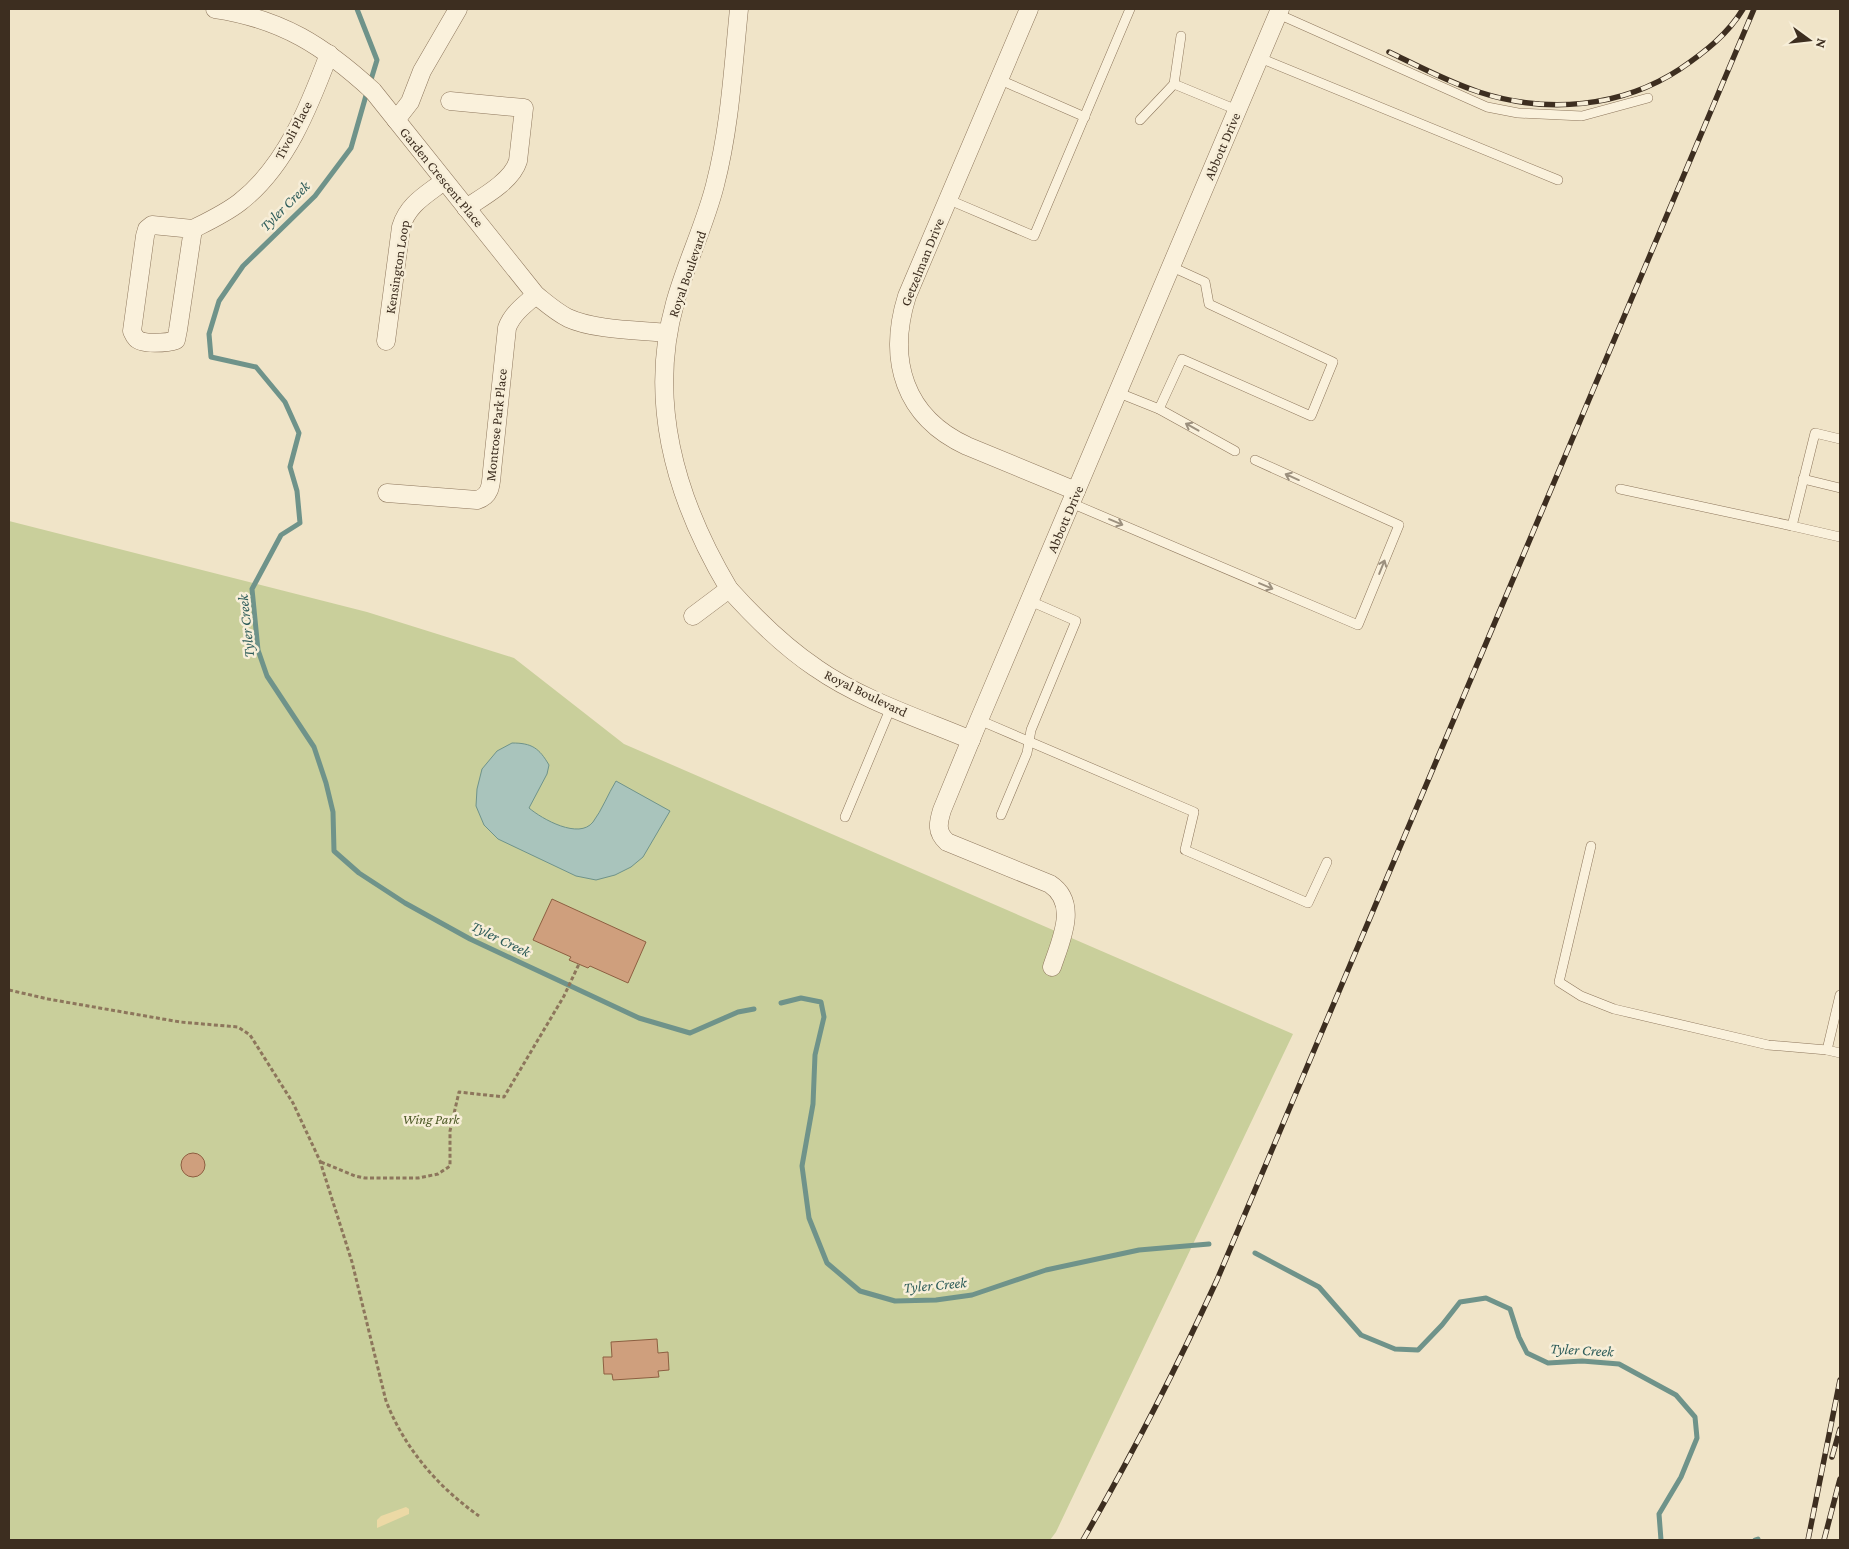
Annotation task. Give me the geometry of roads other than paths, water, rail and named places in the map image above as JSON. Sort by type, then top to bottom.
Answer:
[{"type":"street","name":"Garden Crescent Place","points":[[215,9],[257,18],[296,34],[330,54],[352,72],[373,91],[392,114],[536,295],[554,310],[577,322],[668,333]]},
{"type":"street","points":[[392,114],[410,102],[422,71],[458,9]]},
{"type":"street","name":"Royal Boulevard","points":[[739,9],[728,122],[722,158],[703,226],[675,302],[668,333],[665,401],[669,436],[678,479],[710,558],[729,589],[773,634],[816,669],[838,682],[891,707],[971,740]]},
{"type":"street","name":"Getzelman Drive","points":[[1029,9],[907,296],[901,315],[898,336],[899,357],[907,389],[926,418],[950,438],[1074,497]]},
{"type":"street","name":"Abbott Drive","points":[[1052,967],[1066,914],[1066,904],[1060,892],[1050,884],[952,845],[940,834],[938,823],[979,720],[1119,393],[1279,11]]},
{"type":"street","name":"Tivoli Place","points":[[193,229],[240,202],[278,162],[294,136],[330,54]]},
{"type":"street","points":[[450,101],[524,108],[518,161],[515,169],[483,197],[466,208]]},
{"type":"street","name":"Kensington Loop","points":[[386,341],[404,216],[412,206],[444,181]]},
{"type":"street","points":[[152,225],[193,229],[176,340],[168,343],[136,339],[132,331],[147,229],[152,225]]},
{"type":"street","name":"Montrose Park Place","points":[[387,493],[477,500],[484,498],[488,494],[506,328],[516,313],[536,295]]},
{"type":"street","points":[[693,616],[729,589]]},
{"type":"lane","points":[[947,199],[1034,236],[1130,9]]},
{"type":"lane","points":[[1279,11],[1487,107],[1518,113],[1582,116],[1648,98]]},
{"type":"lane","points":[[1140,120],[1174,84],[1181,36]]},
{"type":"lane","points":[[1260,58],[1558,180]]},
{"type":"lane","points":[[998,79],[1085,117]]},
{"type":"lane","points":[[1174,84],[1237,110]]},
{"type":"lane","points":[[1159,409],[1182,359],[1311,416],[1333,362],[1209,304],[1205,282],[1172,267]]},
{"type":"lane","points":[[1119,393],[1159,409],[1234,451]]},
{"type":"lane","points":[[1792,526],[1815,433],[1840,439]]},
{"type":"lane","points":[[1074,497],[1358,624],[1399,525],[1255,460]]},
{"type":"lane","points":[[1803,479],[1840,488]]},
{"type":"lane","points":[[1620,489],[1840,537]]},
{"type":"lane","points":[[1001,816],[1027,754],[1030,730],[1076,621],[1030,601]]},
{"type":"lane","points":[[845,817],[891,707]]},
{"type":"lane","points":[[979,720],[1194,812],[1185,850],[1308,903],[1327,862]]},
{"type":"lane","points":[[1591,846],[1559,982],[1582,996],[1624,1011],[1768,1045],[1827,1050],[1840,1053]]},
{"type":"lane","points":[[1827,1050],[1840,995]]},
{"type":"water","points":[[512,743],[530,745],[542,754],[549,765],[547,774],[529,808],[551,822],[570,828],[579,829],[587,827],[593,822],[616,781],[670,811],[643,857],[631,867],[615,875],[596,880],[576,876],[498,839],[484,825],[476,806],[477,789],[482,769],[497,751]]},
{"type":"waterway","name":"Tyler Creek","points":[[357,9],[377,60],[370,83]]},
{"type":"waterway","name":"Tyler Creek","points":[[367,92],[351,148],[315,196],[243,266],[219,301],[209,334],[211,357],[256,367],[285,402],[299,433],[290,467],[297,491],[300,523],[281,535],[252,589],[258,650],[267,676],[314,747],[326,783],[333,812],[334,851],[359,873],[405,903],[470,939],[639,1018],[690,1033],[738,1012],[754,1009]]},
{"type":"waterway","name":"Tyler Creek","points":[[781,1003],[801,998],[821,1002],[824,1017],[815,1055],[813,1104],[802,1166],[809,1218],[827,1263],[860,1291],[895,1301],[936,1300],[972,1295],[1046,1270],[1139,1250],[1209,1244]]},
{"type":"waterway","name":"Tyler Creek","points":[[1255,1253],[1319,1287],[1361,1335],[1395,1349],[1418,1350],[1442,1325],[1460,1302],[1486,1298],[1510,1309],[1519,1337],[1527,1353],[1548,1363],[1582,1361],[1619,1364],[1676,1395],[1695,1417],[1697,1438],[1681,1477],[1659,1514],[1661,1540]]},
{"type":"railway","points":[[1389,52],[1456,84],[1504,99],[1556,105],[1582,103],[1608,99],[1633,92],[1657,82],[1680,69],[1715,42],[1730,27],[1743,9]]},
{"type":"railway","points":[[1083,1540],[1153,1412],[1217,1280],[1754,9]]},
{"type":"railway","points":[[1808,1540],[1840,1380]]},
{"type":"railway","points":[[1832,1457],[1840,1429]]},
{"type":"railway","points":[[1824,1540],[1840,1479]]},
{"type":"park label","name":"Wing Park","points":[[431,1119]]}]
